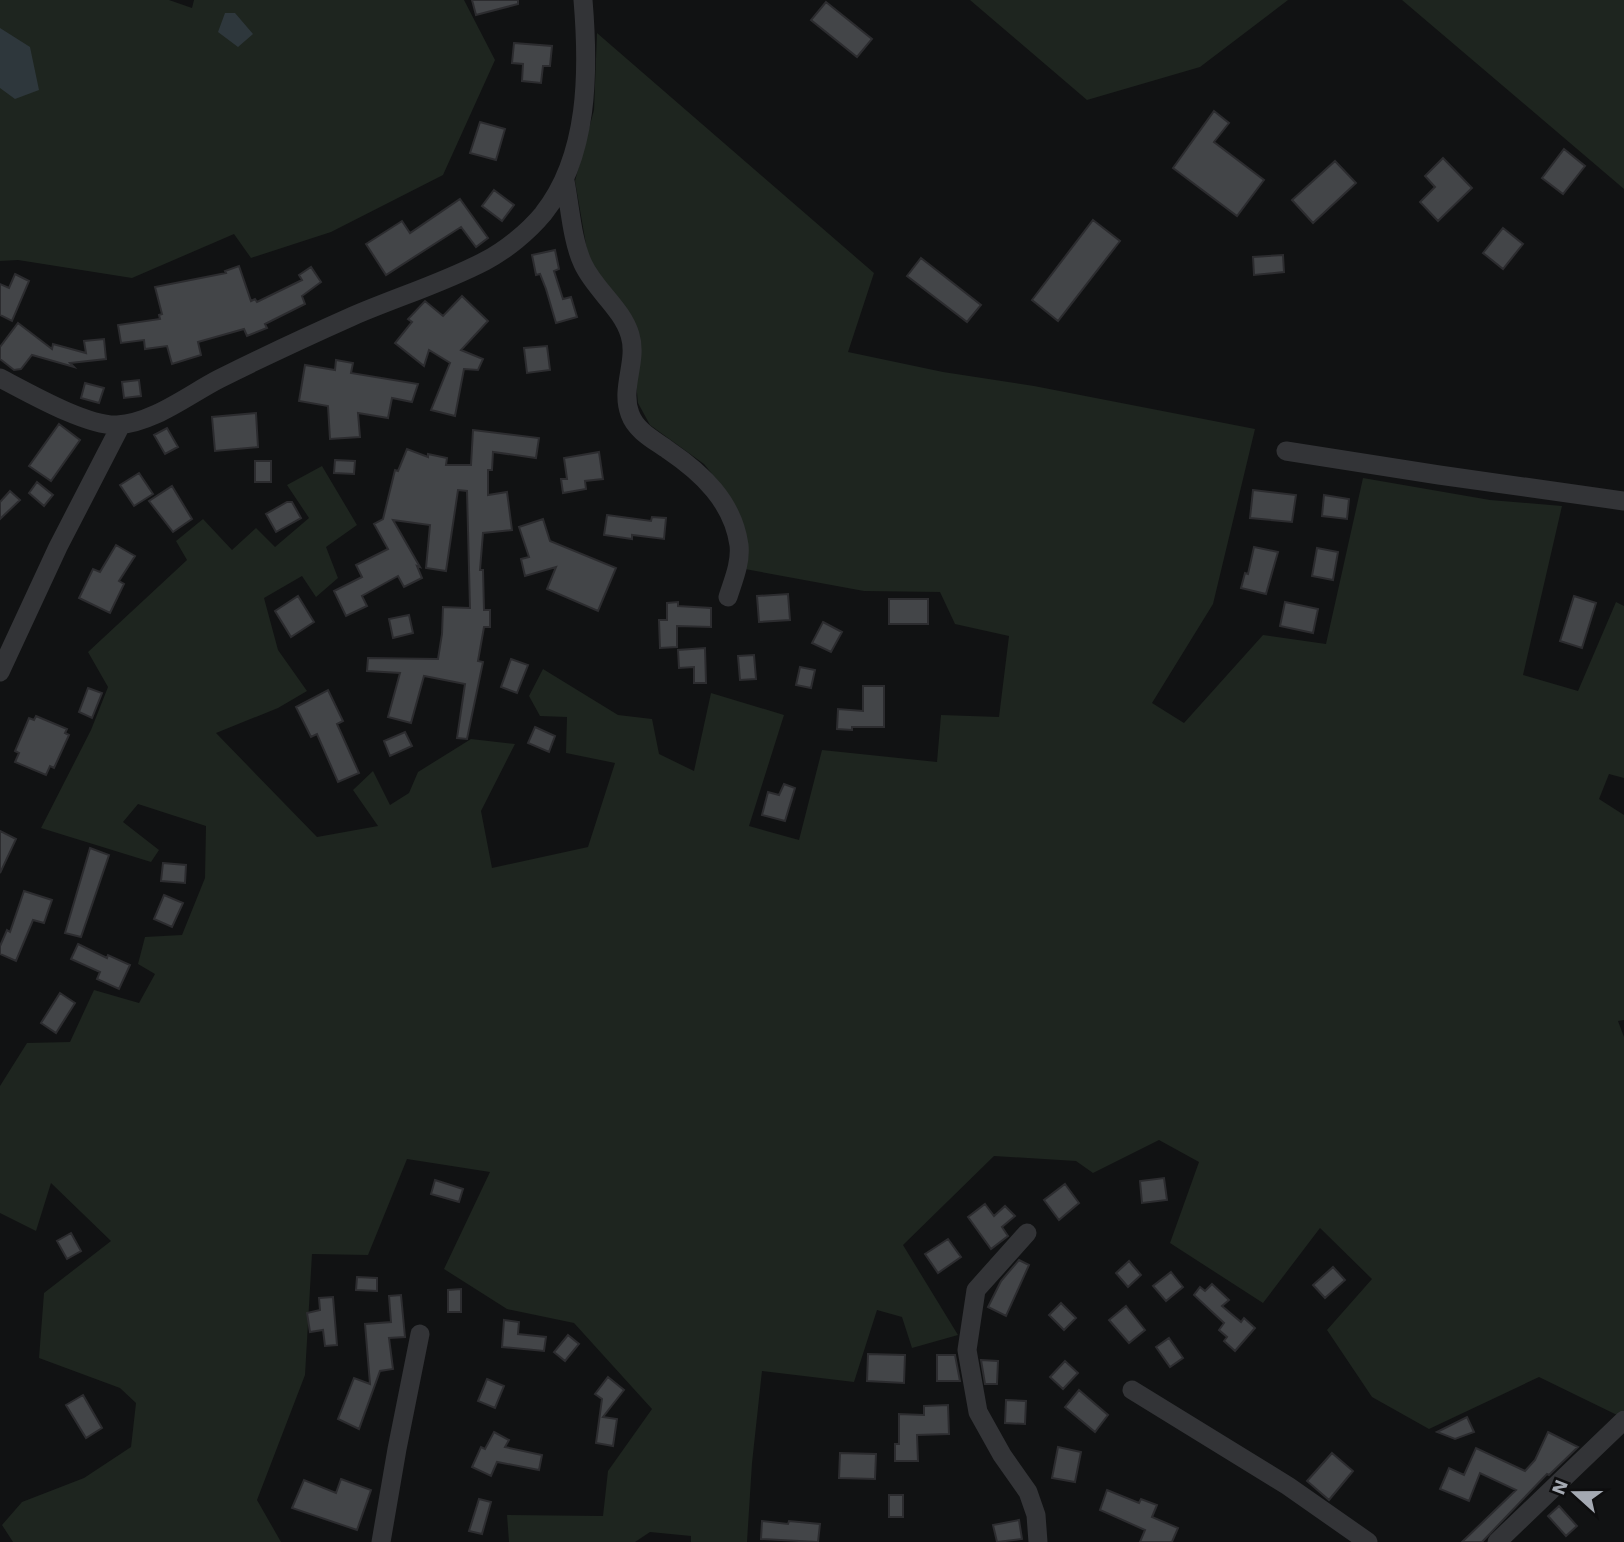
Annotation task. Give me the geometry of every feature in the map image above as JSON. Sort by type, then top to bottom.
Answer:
[{"type":"street","points":[[0,378],[87,419],[105,425],[121,425],[159,411],[355,315],[488,260],[517,239],[542,215],[565,181],[576,142],[583,101],[586,40],[583,0]]},
{"type":"street","points":[[565,181],[582,263],[631,335],[632,353],[626,387],[629,414],[639,429],[707,480],[716,491],[734,527],[739,547],[736,572],[728,597]]},
{"type":"street","points":[[0,672],[58,547],[121,425]]},
{"type":"street","points":[[1286,450],[1624,501]]},
{"type":"street","points":[[1027,1233],[976,1290],[967,1350],[978,1412],[1002,1455],[1028,1492],[1036,1515],[1038,1542]]},
{"type":"street","points":[[381,1542],[420,1334]]},
{"type":"street","points":[[1132,1390],[1288,1486],[1368,1542]]},
{"type":"street","points":[[1497,1542],[1624,1420]]},
{"type":"shaded area","points":[[0,0],[169,0],[192,8],[194,0],[464,0],[495,60],[443,175],[331,232],[251,258],[234,234],[132,278],[18,260],[0,261]]},
{"type":"shaded area","points":[[970,0],[1288,0],[1200,67],[1087,100]]},
{"type":"shaded area","points":[[1402,0],[1624,0],[1624,189]]},
{"type":"shaded area","points":[[225,13],[235,13],[253,34],[238,47],[218,32]]},
{"type":"shaded area","points":[[0,28],[30,47],[39,90],[15,99],[0,88]]},
{"type":"shaded area","points":[[597,33],[874,273],[848,352],[1255,429],[1213,604],[1152,703],[1184,723],[1263,635],[1326,644],[1363,478],[1490,500],[1562,506],[1523,675],[1578,691],[1616,602],[1624,606],[1624,778],[1609,774],[1599,799],[1624,815],[1624,1020],[1618,1021],[1624,1037],[1624,1410],[1617,1415],[1539,1377],[1429,1429],[1372,1397],[1327,1330],[1372,1279],[1320,1228],[1263,1303],[1170,1243],[1199,1162],[1159,1140],[1093,1173],[1076,1161],[994,1156],[903,1245],[958,1335],[912,1348],[902,1317],[877,1310],[854,1382],[762,1371],[747,1542],[691,1542],[691,1536],[650,1532],[635,1542],[509,1542],[507,1515],[603,1516],[608,1471],[652,1409],[574,1323],[507,1309],[444,1269],[490,1172],[407,1159],[368,1255],[312,1254],[305,1375],[257,1500],[281,1542],[13,1542],[2,1525],[22,1502],[84,1478],[131,1447],[136,1403],[120,1388],[39,1358],[44,1293],[111,1241],[51,1183],[36,1231],[0,1213],[0,1086],[27,1043],[70,1042],[94,990],[139,1003],[155,974],[138,964],[145,937],[182,935],[205,878],[206,826],[138,804],[123,822],[159,850],[151,862],[41,828],[91,730],[108,687],[88,652],[187,560],[176,541],[203,519],[232,550],[256,528],[275,547],[309,518],[287,485],[322,466],[357,525],[326,547],[338,578],[316,597],[302,576],[264,598],[278,650],[307,691],[278,708],[216,733],[317,837],[378,826],[353,790],[373,771],[390,805],[409,793],[418,772],[471,739],[515,744],[481,811],[492,868],[588,847],[615,763],[566,753],[567,717],[540,716],[529,696],[543,669],[618,715],[652,719],[659,754],[694,771],[711,693],[784,715],[749,826],[799,840],[822,750],[937,762],[941,715],[999,717],[1009,636],[955,624],[940,592],[864,591],[745,569],[725,490],[704,464],[650,425],[638,403],[636,383],[640,342],[589,262],[575,181],[594,110]]},
{"type":"building","points":[[472,0],[518,0],[518,4],[476,15]]},
{"type":"building","points":[[826,2],[872,39],[857,57],[811,20]]},
{"type":"building","points":[[514,43],[552,46],[550,66],[543,66],[541,83],[522,81],[523,64],[512,63]]},
{"type":"building","points":[[1214,111],[1229,123],[1214,142],[1264,180],[1237,216],[1173,168]]},
{"type":"building","points":[[480,122],[505,129],[496,160],[470,153]]},
{"type":"building","points":[[1564,149],[1585,166],[1563,194],[1542,178]]},
{"type":"building","points":[[1443,158],[1472,188],[1438,221],[1420,202],[1435,187],[1425,176]]},
{"type":"building","points":[[1335,161],[1356,183],[1313,223],[1292,200]]},
{"type":"building","points":[[494,190],[514,205],[502,221],[482,206]]},
{"type":"building","points":[[460,199],[488,238],[476,247],[461,227],[386,275],[366,244],[402,221],[410,233]]},
{"type":"building","points":[[1093,220],[1120,241],[1058,321],[1032,300]]},
{"type":"building","points":[[1503,228],[1523,244],[1503,269],[1483,253]]},
{"type":"building","points":[[555,250],[559,269],[554,271],[563,299],[571,297],[577,317],[556,323],[540,274],[536,275],[532,255]]},
{"type":"building","points":[[1283,255],[1284,272],[1254,275],[1253,257]]},
{"type":"building","points":[[921,258],[981,305],[967,322],[907,276]]},
{"type":"building","points":[[239,266],[251,301],[255,299],[257,302],[302,280],[299,275],[311,267],[321,282],[302,296],[305,304],[265,324],[267,328],[247,336],[244,329],[198,342],[201,355],[172,364],[167,346],[145,349],[144,340],[121,343],[118,325],[160,319],[159,315],[162,314],[155,287],[226,273],[225,271]]},
{"type":"building","points":[[15,274],[29,281],[12,321],[0,315],[0,284],[9,288]]},
{"type":"building","points":[[462,296],[488,321],[461,350],[483,359],[478,370],[464,369],[455,416],[431,410],[450,363],[429,350],[424,366],[395,343],[412,322],[408,319],[425,301],[443,316]]},
{"type":"building","points":[[18,323],[52,349],[53,344],[86,353],[84,341],[104,339],[106,359],[70,363],[74,367],[32,355],[21,369],[14,370],[0,359],[0,347]]},
{"type":"building","points":[[547,346],[550,370],[527,373],[524,348]]},
{"type":"building","points":[[336,360],[353,363],[351,373],[418,384],[412,402],[392,398],[388,418],[358,413],[360,437],[330,439],[328,406],[299,401],[305,365],[335,370]]},
{"type":"building","points":[[139,380],[141,396],[124,398],[122,382]]},
{"type":"building","points":[[85,383],[104,388],[99,403],[81,398]]},
{"type":"building","points":[[256,413],[258,447],[215,451],[212,417]]},
{"type":"building","points":[[59,424],[80,440],[51,481],[29,466]]},
{"type":"building","points":[[167,428],[178,447],[165,454],[154,435]]},
{"type":"building","points":[[473,430],[539,438],[536,458],[493,452],[492,470],[488,470],[488,495],[507,492],[512,530],[483,533],[480,570],[483,570],[484,610],[490,610],[490,627],[484,627],[478,661],[483,662],[467,739],[457,738],[465,684],[424,676],[411,723],[388,717],[400,673],[367,671],[368,658],[438,659],[443,607],[470,608],[467,491],[458,490],[446,571],[426,568],[430,525],[393,520],[420,567],[417,566],[422,578],[404,587],[398,576],[362,596],[367,606],[346,616],[334,591],[362,577],[356,565],[388,549],[374,524],[383,519],[395,470],[398,471],[407,449],[428,457],[428,454],[447,458],[446,465],[471,465]]},
{"type":"building","points":[[599,452],[603,479],[585,481],[586,489],[563,493],[561,479],[567,479],[564,458]]},
{"type":"building","points":[[335,460],[355,461],[354,474],[334,473]]},
{"type":"building","points":[[255,461],[271,461],[271,482],[255,482]]},
{"type":"building","points":[[139,473],[153,494],[134,506],[120,485]]},
{"type":"building","points":[[37,482],[53,495],[44,506],[29,493]]},
{"type":"building","points":[[172,486],[192,519],[173,532],[149,501]]},
{"type":"building","points":[[1253,490],[1296,495],[1292,522],[1250,518]]},
{"type":"building","points":[[10,491],[20,500],[0,519],[0,502]]},
{"type":"building","points":[[1324,495],[1349,499],[1347,519],[1322,516]]},
{"type":"building","points":[[292,502],[301,518],[276,532],[266,514]]},
{"type":"building","points":[[607,515],[651,521],[652,517],[666,518],[664,539],[632,535],[632,539],[604,535]]},
{"type":"building","points":[[543,519],[550,541],[616,568],[598,611],[547,589],[556,567],[525,576],[521,559],[529,557],[519,527]]},
{"type":"building","points":[[116,545],[135,556],[119,581],[124,584],[110,613],[79,598],[93,569],[100,572]]},
{"type":"building","points":[[1254,547],[1278,552],[1266,594],[1241,588],[1245,573],[1248,574]]},
{"type":"building","points":[[1317,548],[1338,552],[1333,580],[1312,576]]},
{"type":"building","points":[[788,594],[790,620],[759,622],[757,596]]},
{"type":"building","points":[[298,596],[314,622],[291,637],[275,611]]},
{"type":"building","points":[[1574,596],[1596,603],[1582,648],[1560,641]]},
{"type":"building","points":[[889,599],[928,599],[928,624],[889,624]]},
{"type":"building","points":[[678,602],[678,606],[711,608],[711,627],[677,626],[677,647],[660,648],[659,620],[667,620],[667,603]]},
{"type":"building","points":[[1285,602],[1318,609],[1313,633],[1280,626]]},
{"type":"building","points":[[409,615],[413,633],[393,638],[389,619]]},
{"type":"building","points":[[823,622],[842,632],[831,652],[812,643]]},
{"type":"building","points":[[705,648],[706,683],[694,683],[694,667],[679,668],[678,650]]},
{"type":"building","points":[[754,655],[756,679],[740,680],[738,656]]},
{"type":"building","points":[[511,659],[528,665],[517,693],[501,687]]},
{"type":"building","points":[[800,667],[815,670],[811,688],[796,685]]},
{"type":"building","points":[[863,686],[884,686],[884,727],[837,729],[838,709],[863,711]]},
{"type":"building","points":[[88,688],[102,693],[92,718],[79,712]]},
{"type":"building","points":[[328,690],[343,721],[337,724],[359,773],[338,782],[317,734],[311,737],[296,707]]},
{"type":"building","points":[[36,716],[67,729],[65,733],[69,735],[54,768],[50,766],[46,775],[15,762],[19,753],[15,751],[29,718],[34,720]]},
{"type":"building","points":[[535,727],[555,736],[549,752],[528,743]]},
{"type":"building","points":[[405,732],[412,746],[390,756],[384,741]]},
{"type":"building","points":[[784,784],[795,788],[785,821],[762,815],[768,792],[779,795]]},
{"type":"building","points":[[0,831],[16,839],[0,873]]},
{"type":"building","points":[[90,848],[109,855],[81,937],[65,933]]},
{"type":"building","points":[[163,863],[186,865],[185,883],[161,881]]},
{"type":"building","points":[[24,891],[52,900],[44,923],[33,920],[16,961],[0,954],[0,946],[7,930],[10,932]]},
{"type":"building","points":[[164,895],[183,903],[172,927],[154,919]]},
{"type":"building","points":[[78,944],[107,958],[108,955],[130,965],[119,989],[97,979],[100,972],[71,959]]},
{"type":"building","points":[[60,993],[75,1003],[56,1033],[41,1023]]},
{"type":"building","points":[[1164,1178],[1167,1200],[1142,1203],[1140,1181]]},
{"type":"building","points":[[435,1180],[463,1189],[459,1202],[431,1194]]},
{"type":"building","points":[[1065,1184],[1079,1203],[1059,1220],[1044,1200]]},
{"type":"building","points":[[985,1204],[994,1216],[1005,1206],[1015,1216],[1002,1227],[1008,1236],[991,1249],[968,1217]]},
{"type":"building","points":[[71,1233],[81,1251],[67,1259],[57,1241]]},
{"type":"building","points":[[948,1239],[961,1257],[938,1273],[925,1254]]},
{"type":"building","points":[[1019,1260],[1029,1265],[1006,1316],[988,1307],[1001,1281]]},
{"type":"building","points":[[1129,1261],[1141,1275],[1128,1287],[1116,1273]]},
{"type":"building","points":[[1333,1267],[1345,1280],[1325,1298],[1313,1285]]},
{"type":"building","points":[[1171,1272],[1183,1287],[1166,1301],[1153,1286]]},
{"type":"building","points":[[357,1277],[377,1278],[377,1291],[356,1290]]},
{"type":"building","points":[[1212,1284],[1229,1300],[1222,1306],[1241,1322],[1244,1318],[1255,1328],[1235,1351],[1224,1341],[1227,1337],[1219,1330],[1224,1323],[1194,1295],[1200,1287],[1205,1291]]},
{"type":"building","points":[[461,1289],[461,1312],[448,1312],[448,1290]]},
{"type":"building","points":[[401,1295],[405,1337],[389,1338],[393,1369],[380,1371],[359,1429],[338,1419],[354,1378],[370,1384],[365,1324],[391,1322],[389,1296]]},
{"type":"building","points":[[333,1297],[337,1345],[325,1346],[323,1330],[310,1332],[307,1313],[320,1310],[319,1298]]},
{"type":"building","points":[[1061,1303],[1076,1318],[1064,1330],[1049,1315]]},
{"type":"building","points":[[1126,1306],[1145,1330],[1129,1343],[1109,1320]]},
{"type":"building","points":[[504,1320],[519,1322],[518,1334],[546,1337],[544,1351],[502,1347]]},
{"type":"building","points":[[568,1335],[579,1344],[565,1361],[554,1352]]},
{"type":"building","points":[[1169,1338],[1183,1358],[1170,1367],[1156,1347]]},
{"type":"building","points":[[868,1354],[905,1355],[904,1383],[867,1381]]},
{"type":"building","points":[[937,1355],[955,1355],[960,1381],[937,1381]]},
{"type":"building","points":[[981,1360],[998,1361],[997,1384],[985,1384]]},
{"type":"building","points":[[1065,1361],[1078,1373],[1063,1389],[1050,1377]]},
{"type":"building","points":[[608,1377],[624,1390],[603,1417],[617,1419],[613,1446],[596,1443],[602,1399],[595,1394]]},
{"type":"building","points":[[487,1379],[504,1386],[495,1408],[478,1401]]},
{"type":"building","points":[[1079,1390],[1108,1415],[1095,1432],[1065,1407]]},
{"type":"building","points":[[83,1395],[102,1428],[86,1438],[66,1405]]},
{"type":"building","points":[[1006,1400],[1026,1401],[1025,1424],[1005,1423]]},
{"type":"building","points":[[948,1405],[949,1434],[917,1435],[918,1461],[895,1461],[895,1444],[899,1444],[899,1414],[924,1415],[924,1406]]},
{"type":"building","points":[[1467,1417],[1474,1432],[1455,1439],[1437,1432]]},
{"type":"building","points":[[494,1432],[509,1440],[505,1447],[542,1455],[539,1470],[497,1462],[491,1476],[472,1467],[481,1447],[485,1449]]},
{"type":"building","points":[[1548,1432],[1578,1447],[1547,1474],[1482,1542],[1462,1542],[1516,1490],[1480,1473],[1469,1501],[1440,1489],[1449,1468],[1464,1475],[1476,1448],[1525,1471],[1535,1460]]},
{"type":"building","points":[[1058,1447],[1081,1452],[1075,1482],[1052,1478]]},
{"type":"building","points":[[840,1453],[876,1454],[875,1479],[839,1478]]},
{"type":"building","points":[[1332,1453],[1353,1471],[1329,1500],[1307,1481]]},
{"type":"building","points":[[341,1479],[371,1490],[357,1530],[292,1508],[304,1480],[336,1493]]},
{"type":"building","points":[[1107,1490],[1139,1503],[1141,1499],[1157,1505],[1152,1517],[1178,1528],[1172,1542],[1140,1542],[1145,1530],[1100,1510]]},
{"type":"building","points":[[889,1495],[903,1495],[903,1517],[889,1517]]},
{"type":"building","points":[[479,1499],[491,1502],[482,1534],[469,1531]]},
{"type":"building","points":[[1559,1506],[1577,1526],[1566,1536],[1548,1516]]},
{"type":"building","points":[[1019,1520],[1022,1539],[997,1542],[993,1525]]},
{"type":"building","points":[[762,1521],[820,1524],[818,1542],[761,1539]]}]
